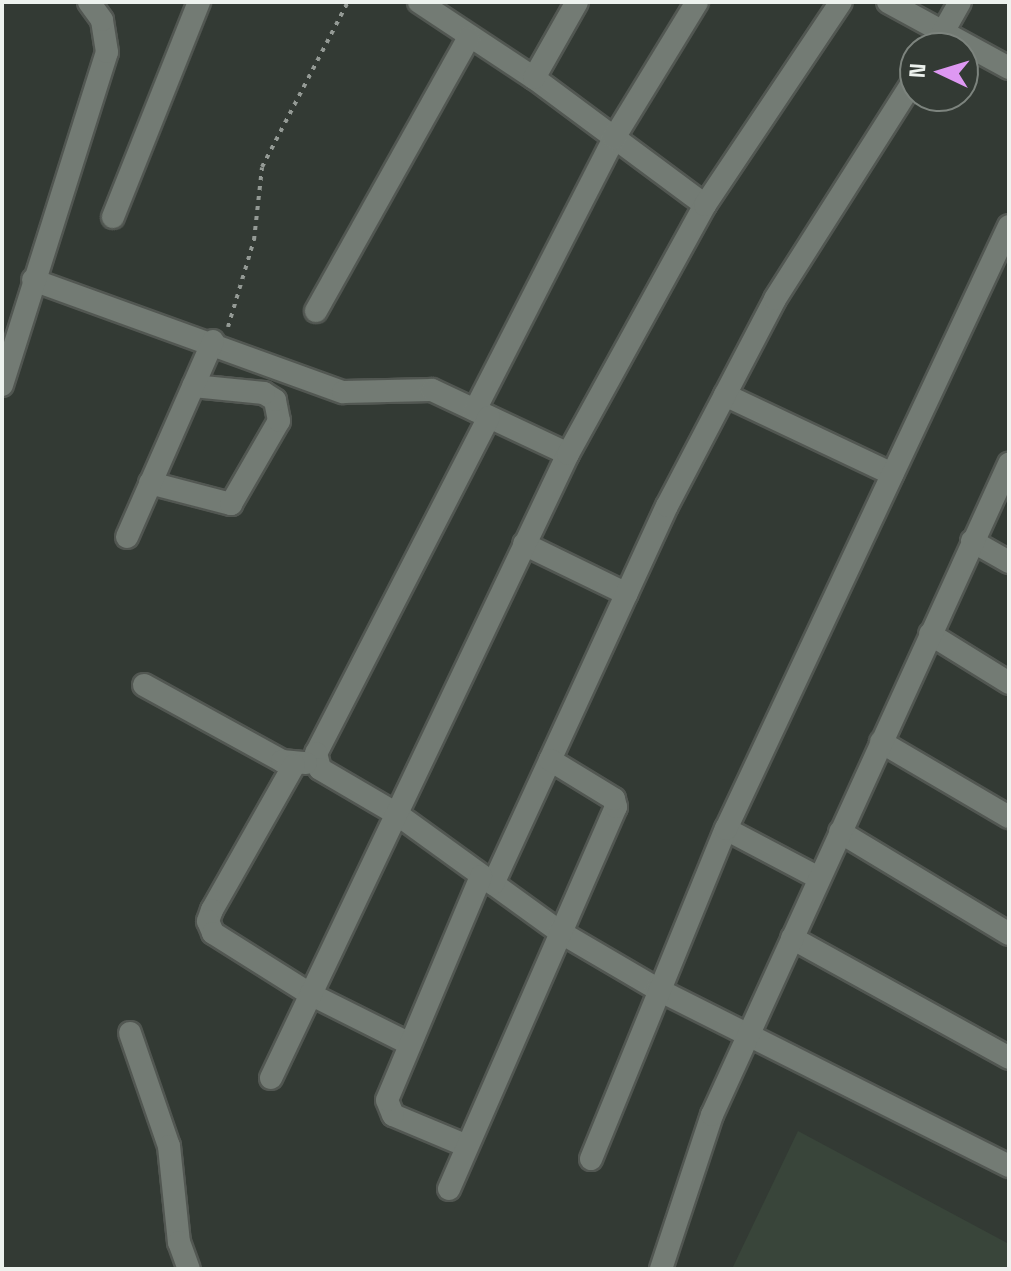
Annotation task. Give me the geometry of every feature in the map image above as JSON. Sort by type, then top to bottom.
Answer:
[{"type":"street","points":[[2,385],[7,349],[33,280],[107,52],[102,20],[89,2]]},
{"type":"street","points":[[113,217],[199,2]]},
{"type":"street","points":[[419,2],[444,10],[468,39],[534,78],[705,205]]},
{"type":"street","points":[[534,78],[577,2]]},
{"type":"street","points":[[410,1044],[310,994],[213,933],[208,921],[304,763],[482,414],[614,138],[697,2]]},
{"type":"street","points":[[271,1078],[568,454],[705,205],[841,2]]},
{"type":"street","points":[[888,2],[926,32]]},
{"type":"street","points":[[943,32],[960,2]]},
{"type":"street","points":[[316,311],[468,39]]},
{"type":"street","points":[[979,57],[1009,68]]},
{"type":"street","points":[[467,1146],[387,1108],[410,1044],[725,395],[775,299],[899,103]]},
{"type":"street","points":[[591,1159],[657,989],[726,829],[1009,226]]},
{"type":"street","points":[[33,280],[218,343],[343,392],[432,390],[568,454]]},
{"type":"street","points":[[127,537],[193,386],[218,343]]},
{"type":"street","points":[[150,483],[231,504],[279,421],[275,400],[264,393],[193,386]]},
{"type":"street","points":[[725,395],[892,474]]},
{"type":"street","points":[[661,1269],[712,1115],[1009,464]]},
{"type":"street","points":[[972,541],[1009,562]]},
{"type":"street","points":[[524,544],[627,594]]},
{"type":"street","points":[[930,634],[1009,683]]},
{"type":"street","points":[[144,685],[320,769],[397,814],[560,932],[657,989],[1009,1166]]},
{"type":"street","points":[[881,742],[1009,817]]},
{"type":"street","points":[[449,1189],[616,807],[614,799],[550,760]]},
{"type":"street","points":[[726,829],[819,878]]},
{"type":"street","points":[[840,832],[1009,934]]},
{"type":"street","points":[[792,938],[1009,1058]]},
{"type":"street","points":[[130,1033],[169,1146],[179,1242],[189,1269]]},
{"type":"path","points":[[218,343],[254,240],[262,167],[348,2]]},
{"type":"shaded area","points":[[798,1131],[1009,1244],[1009,1269],[732,1269]]}]
